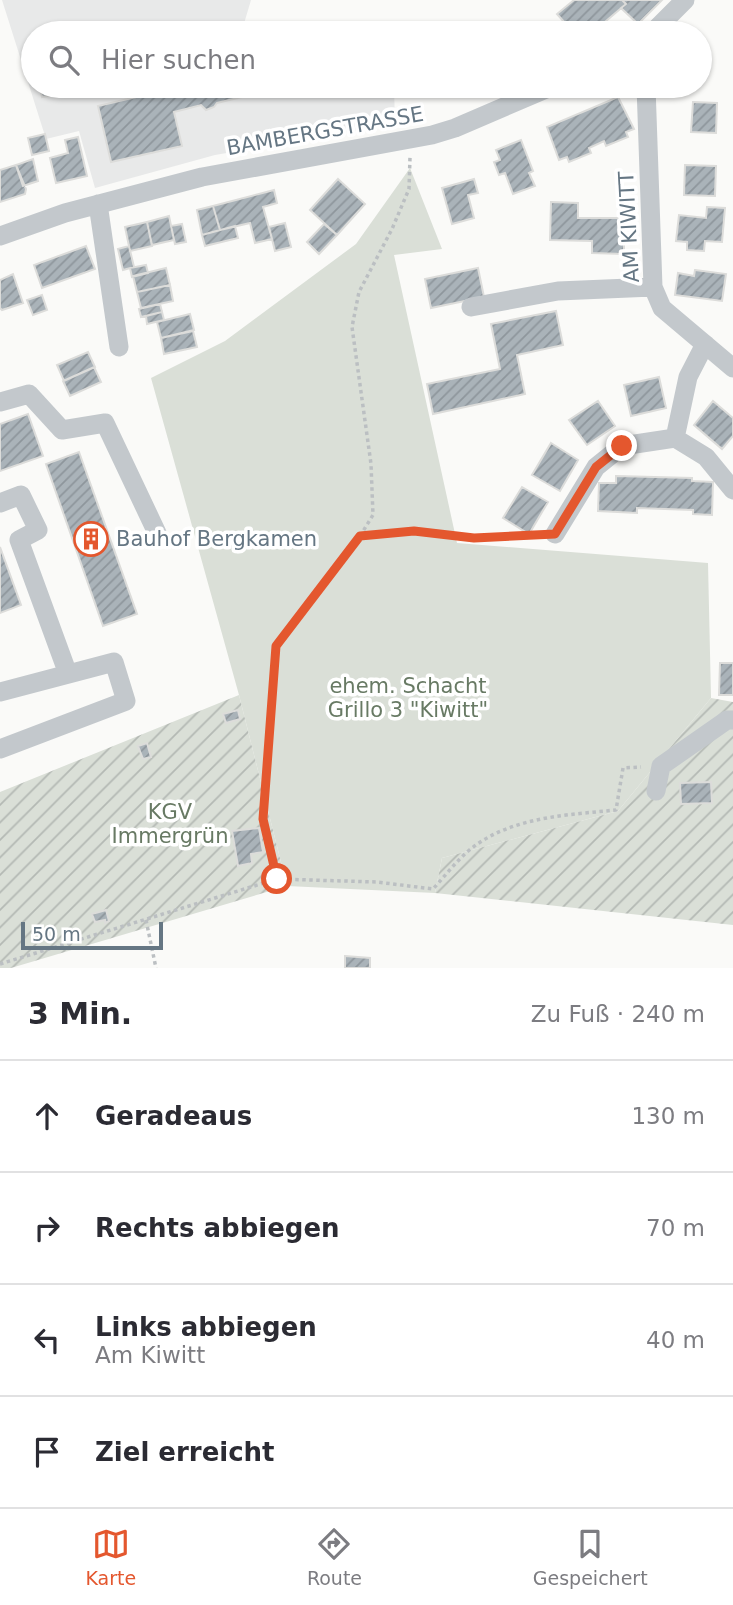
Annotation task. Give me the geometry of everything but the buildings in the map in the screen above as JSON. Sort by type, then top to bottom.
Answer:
[{"type":"street","points":[[664,21],[685,0]]},
{"type":"street","name":"BAMBERGSTRASSE","points":[[0,236],[98,204],[252,166],[410,139],[455,128],[525,98]]},
{"type":"street","name":"AM KIWITT","points":[[646,98],[653,287],[663,308],[733,368]]},
{"type":"street","points":[[98,204],[120,348]]},
{"type":"street","points":[[471,307],[558,291],[653,287]]},
{"type":"street","points":[[675,438],[688,377],[705,344]]},
{"type":"street","points":[[0,402],[29,394],[62,430],[105,423],[157,533]]},
{"type":"street","points":[[555,534],[596,467],[622,446],[675,438],[706,457],[733,490]]},
{"type":"street","points":[[0,502],[21,495],[38,530],[19,540],[68,674]]},
{"type":"street","points":[[0,692],[114,662],[127,701],[0,750]]},
{"type":"street","points":[[656,791],[661,766],[727,720],[733,720]]},
{"type":"path","points":[[277,879],[263,819],[276,646],[373,515],[372,477],[352,327],[359,292],[392,229],[409,189],[410,139]]},
{"type":"path","points":[[360,536],[414,531],[474,538],[555,534]]},
{"type":"path","points":[[0,964],[277,879],[377,882],[433,889],[467,852],[501,831],[553,816],[616,810],[624,768],[661,766]]},
{"type":"path","points":[[146,920],[156,968]]},
{"type":"shaded area","points":[[2,0],[251,0],[245,21],[21,21],[21,60]]},
{"type":"shaded area","points":[[33,98],[394,98],[395,124],[215,155],[95,188],[79,131],[46,139]]},
{"type":"green space","name":"ehem. Schacht Grillo 3 \"Kiwitt\"","points":[[410,168],[442,249],[394,255],[457,543],[708,563],[711,698],[618,811],[442,858],[435,893],[287,886],[239,695],[151,378],[225,341],[356,244]]},
{"type":"green space","name":"KGV Immergrün","points":[[239,695],[287,886],[11,968],[0,968],[0,792]]},
{"type":"green space","points":[[711,698],[733,702],[733,925],[435,893],[442,858],[618,811]]},
{"type":"place","name":"Bauhof Bergkamen","points":[[91,539]]},
{"type":"route","points":[[277,879],[263,819],[276,646],[360,536],[414,531],[474,538],[555,534],[596,467],[622,446]]}]
